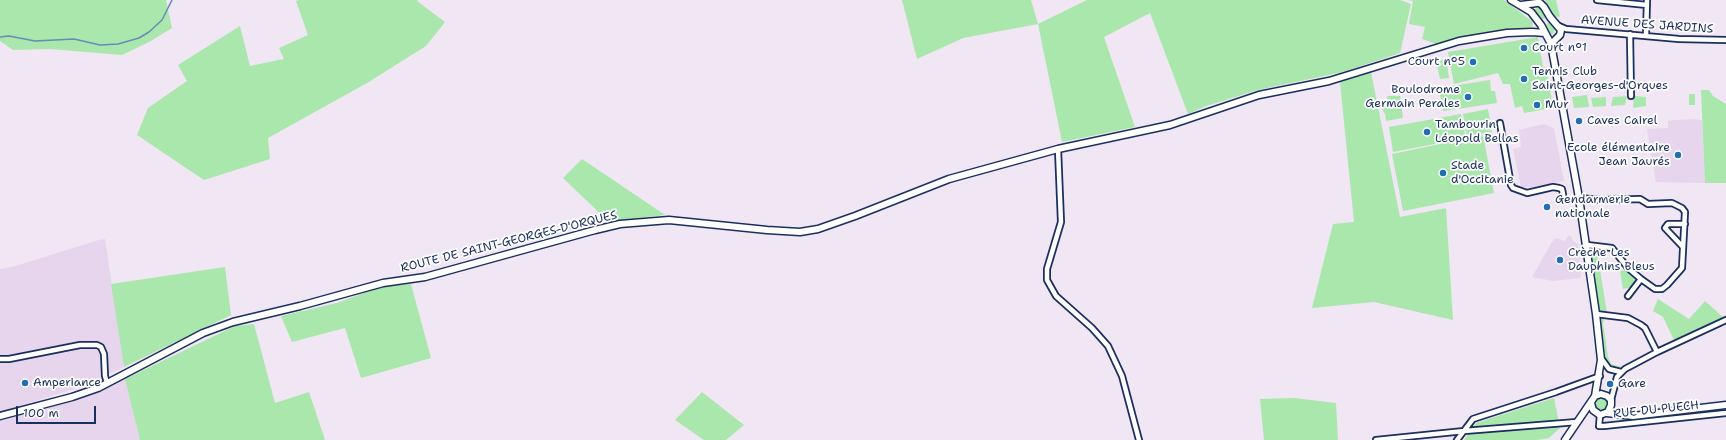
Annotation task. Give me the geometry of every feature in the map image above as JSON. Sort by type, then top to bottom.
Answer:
[{"type":"street","points":[[1511,0],[1531,12],[1550,39],[1580,198],[1601,358],[1599,378],[1605,398],[1611,408],[1607,413]]},
{"type":"street","points":[[1597,0],[1647,2],[1646,36]]},
{"type":"street","points":[[1521,6],[1538,2]]},
{"type":"street","points":[[1531,12],[1538,2]]},
{"type":"street","points":[[1538,2],[1562,29],[1550,39]]},
{"type":"street","points":[[1532,32],[1541,25]]},
{"type":"street","name":"AVENUE DES JARDINS","points":[[1562,29],[1646,36],[1726,40]]},
{"type":"street","name":"ROUTE DE SAINT-GEORGES-D'ORQUES","points":[[0,416],[72,397],[107,383],[203,333],[233,322],[300,306],[383,283],[425,276],[595,230],[620,224],[669,220],[767,230],[800,232],[812,230],[855,216],[949,179],[1058,149],[1170,125],[1259,95],[1329,81],[1459,41],[1507,33],[1532,32],[1550,39]]},
{"type":"street","points":[[1630,34],[1631,96]]},
{"type":"street","points":[[1500,123],[1511,185],[1513,188],[1527,192],[1553,187],[1559,188],[1562,189],[1564,200]]},
{"type":"street","points":[[1058,149],[1061,222],[1048,264],[1047,280],[1056,296],[1092,328],[1108,346],[1122,376],[1139,440]]},
{"type":"street","points":[[1580,198],[1602,200],[1640,199],[1648,204],[1677,204],[1685,212],[1682,268],[1665,288],[1655,289],[1641,279],[1628,268],[1614,249],[1587,245]]},
{"type":"street","points":[[1684,247],[1665,228],[1668,224],[1685,224]]},
{"type":"street","points":[[1628,296],[1641,279]]},
{"type":"street","points":[[1596,314],[1628,318],[1642,325],[1657,352]]},
{"type":"street","points":[[1565,440],[1591,403],[1605,398],[1621,372],[1657,352],[1726,320]]},
{"type":"street","points":[[0,359],[9,359],[80,345],[97,345],[101,347],[104,354],[105,376],[107,383]]},
{"type":"street","points":[[1601,358],[1609,369],[1621,372]]},
{"type":"street","points":[[1457,440],[1473,419],[1599,378]]},
{"type":"street","points":[[1605,398],[1618,414]]},
{"type":"street","points":[[1591,403],[1592,408],[1598,414]]},
{"type":"street","points":[[1376,440],[1579,420],[1598,414],[1607,413],[1632,416],[1726,405]]},
{"type":"street","name":"RUE DU PUECH","points":[[1598,414],[1600,426],[1604,426],[1726,413]]},
{"type":"shaded area","name":"Ecole élémentaire Jean Jaurés","points":[[1702,120],[1705,183],[1656,182],[1647,129],[1668,128],[1668,121]]},
{"type":"shaded area","points":[[1544,124],[1554,128],[1564,181],[1533,187],[1521,187],[1513,149],[1521,147],[1519,130]]},
{"type":"shaded area","name":"Crèche Les Dauphins Bleus","points":[[1570,235],[1573,241],[1579,245],[1581,278],[1553,281],[1532,277],[1552,242],[1556,238],[1565,241]]},
{"type":"shaded area","points":[[105,239],[124,367],[80,387],[0,412],[0,269],[12,267]]},
{"type":"shaded area","points":[[125,379],[140,440],[0,440],[0,419],[73,400]]},
{"type":"green space","points":[[0,0],[166,0],[172,28],[149,42],[122,55],[50,49],[13,50],[0,41]]},
{"type":"green space","points":[[418,0],[417,1],[445,22],[426,46],[367,83],[268,138],[270,159],[204,180],[137,135],[148,108],[187,81],[178,65],[240,26],[250,66],[284,59],[279,48],[308,35],[296,1]]},
{"type":"green space","points":[[902,0],[1031,0],[1038,24],[963,38],[917,59]]},
{"type":"green space","points":[[1087,0],[1400,0],[1411,4],[1400,53],[1343,72],[1258,90],[1206,106],[1188,114],[1150,13],[1104,37],[1135,127],[1062,142],[1038,24]]},
{"type":"green space","points":[[1408,0],[1504,0],[1533,22],[1532,27],[1462,37],[1436,44],[1422,39],[1425,27],[1409,24],[1413,1]]},
{"type":"green space","points":[[1545,0],[1556,0],[1560,17],[1553,16]]},
{"type":"green space","points":[[1537,7],[1540,8],[1545,18],[1543,19],[1535,12],[1534,10]]},
{"type":"green space","points":[[1548,22],[1555,29],[1553,34],[1548,34],[1546,25]]},
{"type":"green space","name":"Tennis Club Saint-Georges-d'Orques","points":[[1538,37],[1543,67],[1546,67],[1553,108],[1524,113],[1522,106],[1515,108],[1510,84],[1503,84],[1498,73],[1454,84],[1448,52]]},
{"type":"green space","points":[[1446,59],[1449,78],[1440,79],[1436,61]]},
{"type":"green space","points":[[1371,72],[1400,217],[1446,208],[1453,320],[1374,302],[1312,308],[1333,224],[1354,222],[1340,82]]},
{"type":"green space","name":"Boulodrome Germain Perales","points":[[1490,80],[1491,91],[1495,91],[1497,103],[1443,111],[1439,88]]},
{"type":"green space","points":[[1701,90],[1709,90],[1713,96],[1726,104],[1726,183],[1705,183]]},
{"type":"green space","points":[[1689,94],[1695,94],[1695,105],[1689,105]]},
{"type":"green space","points":[[1587,95],[1589,107],[1574,108],[1572,97]]},
{"type":"green space","points":[[1387,96],[1400,96],[1403,118],[1386,121],[1385,114],[1382,109],[1382,103],[1388,101]]},
{"type":"green space","points":[[1627,96],[1625,105],[1611,106],[1613,97]]},
{"type":"green space","points":[[1634,96],[1646,97],[1646,106],[1633,108]]},
{"type":"green space","points":[[1606,97],[1606,106],[1593,107],[1591,98]]},
{"type":"green space","points":[[1488,109],[1492,132],[1467,137],[1463,114]]},
{"type":"green space","name":"Tambourin Léopold Bellas","points":[[1461,114],[1466,138],[1393,152],[1389,127]]},
{"type":"green space","name":"Stade d'Occitanie","points":[[1483,135],[1494,193],[1403,211],[1392,154]]},
{"type":"green space","points":[[582,159],[665,215],[609,222],[563,178]]},
{"type":"green space","points":[[1595,248],[1604,250],[1599,253],[1598,258],[1607,313],[1598,312],[1590,252]]},
{"type":"green space","points":[[225,267],[231,315],[124,367],[111,284]]},
{"type":"green space","points":[[1626,270],[1636,279],[1633,287],[1623,289],[1620,271]]},
{"type":"green space","points":[[411,284],[431,358],[361,378],[345,328],[292,342],[281,316],[337,303],[383,286]]},
{"type":"green space","points":[[1658,299],[1689,319],[1705,301],[1723,317],[1674,340],[1663,317],[1653,311]]},
{"type":"green space","points":[[1606,317],[1603,323],[1608,357],[1611,364],[1622,367],[1617,370],[1611,367],[1604,357],[1599,319]]},
{"type":"green space","points":[[254,324],[275,403],[309,392],[325,440],[140,440],[125,379],[235,326]]},
{"type":"green space","points":[[702,392],[744,425],[726,440],[704,440],[675,420]]},
{"type":"green space","points":[[1598,396],[1606,397],[1610,404],[1604,412],[1596,411],[1593,400]]},
{"type":"green space","points":[[1294,398],[1336,403],[1338,440],[1264,440],[1260,399]]},
{"type":"green space","points":[[1554,398],[1560,428],[1549,438],[1538,440],[1464,440],[1476,423]]},
{"type":"waterway","points":[[0,37],[9,36],[35,41],[74,39],[100,45],[118,44],[139,38],[149,32],[162,20],[172,0]]},
{"type":"place","name":"Court n°1","points":[[1524,48]]},
{"type":"place","name":"Court n°5","points":[[1473,62]]},
{"type":"place","name":"Tennis Club Saint-Georges-d'Orques","points":[[1524,79]]},
{"type":"place","name":"Boulodrome Germain Perales","points":[[1468,97]]},
{"type":"place","name":"Mur","points":[[1537,105]]},
{"type":"place","name":"Caves Cairel","points":[[1579,121]]},
{"type":"place","name":"Tambourin Léopold Bellas","points":[[1427,132]]},
{"type":"place","name":"Ecole élémentaire Jean Jaurés","points":[[1678,155]]},
{"type":"place","name":"Stade d'Occitanie","points":[[1443,173]]},
{"type":"place","name":"Gendarmerie nationale","points":[[1547,207]]},
{"type":"place","name":"Crèche Les Dauphins Bleus","points":[[1560,260]]},
{"type":"place","name":"Amperiance","points":[[25,383]]},
{"type":"place","name":"Gare","points":[[1610,384]]}]
